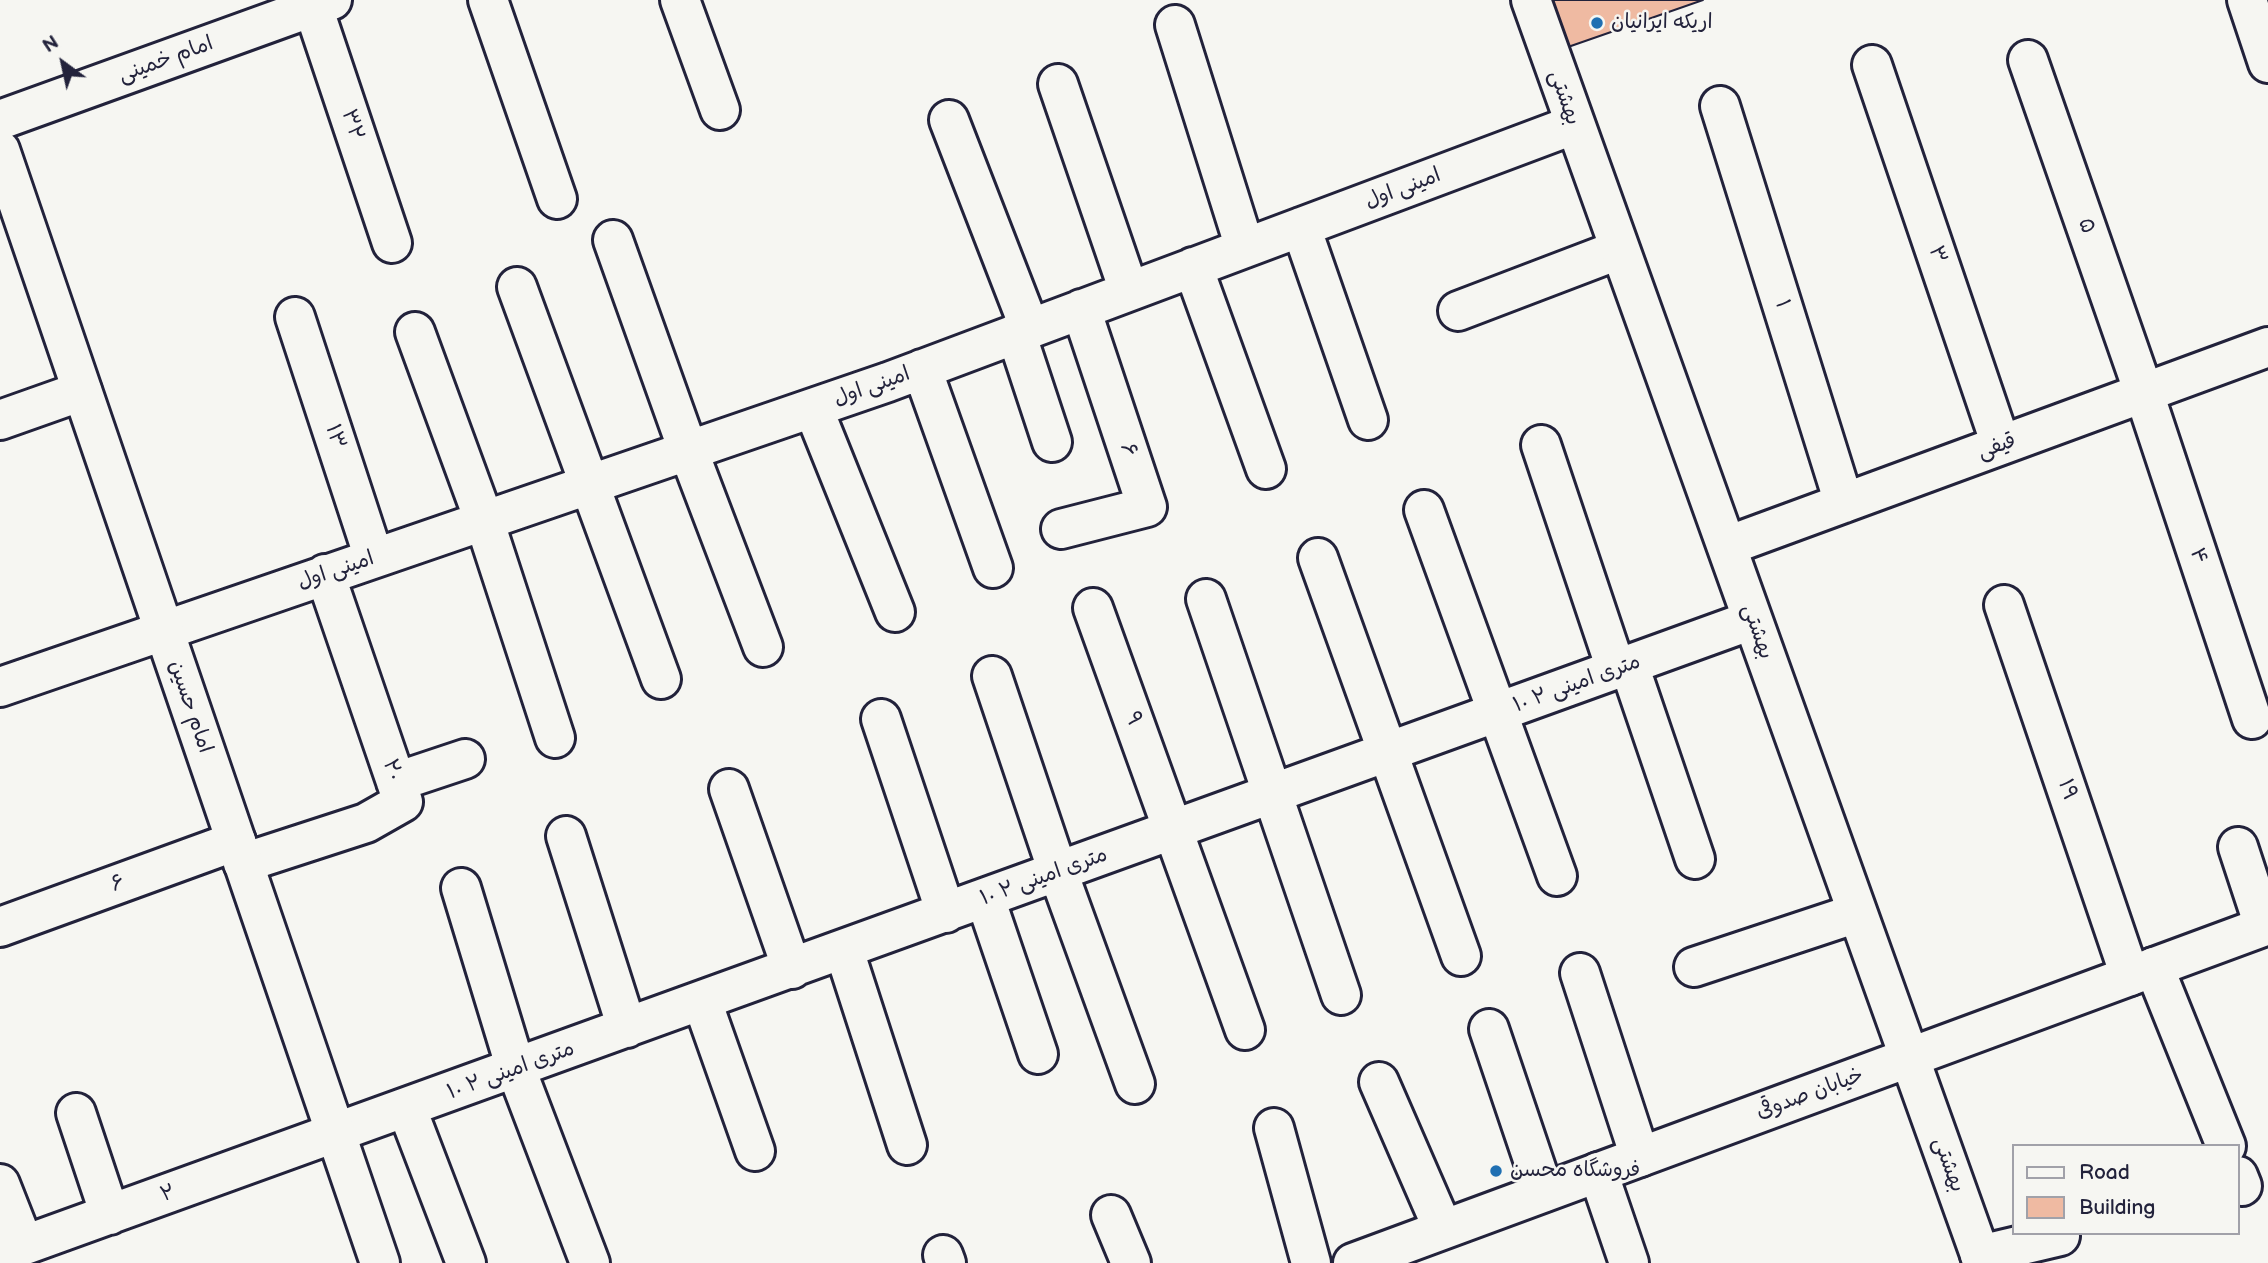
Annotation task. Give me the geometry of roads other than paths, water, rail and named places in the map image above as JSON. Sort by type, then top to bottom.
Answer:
[{"type":"street","points":[[488,0],[557,199]]},
{"type":"street","points":[[680,0],[720,110]]},
{"type":"street","name":"بهشتی","points":[[1531,0],[1573,125],[1982,1259]]},
{"type":"street","points":[[2247,0],[2268,62]]},
{"type":"street","name":"امام خمینی","points":[[0,120],[322,3]]},
{"type":"street","name":"۳۲","points":[[322,3],[392,243]]},
{"type":"street","points":[[1175,25],[1245,248]]},
{"type":"street","name":"۵","points":[[2028,60],[2144,393]]},
{"type":"street","name":"۳","points":[[1872,65],[2001,445]]},
{"type":"street","points":[[1058,84],[1129,291]]},
{"type":"street","name":"۱","points":[[1720,106],[1843,503]]},
{"type":"street","points":[[949,120],[1023,331],[1052,442]]},
{"type":"street","name":"امینی اول","points":[[0,687],[813,408],[1573,125]]},
{"type":"street","name":"امام حسین","points":[[0,150],[380,1263]]},
{"type":"street","points":[[1301,227],[1368,420]]},
{"type":"street","points":[[613,240],[688,450],[763,647]]},
{"type":"street","points":[[1458,311],[1619,250]]},
{"type":"street","points":[[1193,267],[1266,469]]},
{"type":"street","points":[[517,287],[660,679]]},
{"type":"street","name":"۶","points":[[1061,529],[1147,507],[1081,309]]},
{"type":"street","name":"۱۳","points":[[295,317],[374,558]]},
{"type":"street","points":[[415,332],[484,520],[555,738]]},
{"type":"street","name":"قیفی","points":[[1727,546],[2268,346]]},
{"type":"street","points":[[922,369],[993,568]]},
{"type":"street","points":[[0,420],[82,391]]},
{"type":"street","name":"۴","points":[[2144,393],[2252,719]]},
{"type":"street","points":[[813,408],[895,612]]},
{"type":"street","points":[[1541,445],[1695,859]]},
{"type":"street","points":[[1424,510],[1557,876]]},
{"type":"street","points":[[1318,558],[1461,956]]},
{"type":"street","name":"۲۰","points":[[240,852],[366,823],[403,803],[325,575]]},
{"type":"street","points":[[1206,599],[1275,793],[1342,995]]},
{"type":"street","name":"۱۹","points":[[2004,605],[2142,972],[2225,1144]]},
{"type":"street","name":"۹","points":[[1093,608],[1245,1030]]},
{"type":"street","name":"۱۰ متری امینی ۲","points":[[336,1134],[1752,620]]},
{"type":"street","points":[[992,676],[1058,872],[1135,1084]]},
{"type":"street","points":[[881,719],[946,913]]},
{"type":"street","points":[[396,782],[465,759]]},
{"type":"street","points":[[729,789],[792,969]]},
{"type":"street","points":[[566,836],[627,1028]]},
{"type":"street","points":[[2238,847],[2266,926]]},
{"type":"street","name":"۶","points":[[0,927],[240,852]]},
{"type":"street","points":[[461,888],[516,1069],[590,1263]]},
{"type":"street","points":[[985,898],[1038,1054]]},
{"type":"street","points":[[1694,967],[1857,913]]},
{"type":"street","name":"خیابان صدوقی","points":[[1353,1263],[2266,926]]},
{"type":"street","points":[[844,950],[907,1144]]},
{"type":"street","points":[[1580,973],[1640,1157]]},
{"type":"street","points":[[702,1001],[755,1151]]},
{"type":"street","points":[[1489,1029],[1544,1192]]},
{"type":"street","points":[[1379,1082],[1443,1229]]},
{"type":"street","points":[[407,1109],[466,1263]]},
{"type":"street","points":[[76,1113],[110,1215]]},
{"type":"street","points":[[1274,1128],[1311,1263]]},
{"type":"street","name":"۲","points":[[12,1250],[336,1134]]},
{"type":"street","points":[[1598,1172],[1629,1263]]},
{"type":"street","points":[[0,1184],[12,1250]]},
{"type":"street","points":[[1111,1215],[1131,1263]]},
{"type":"street","points":[[1982,1259],[2060,1236]]},
{"type":"place","name":"اریکه ایرانیان","points":[[1597,23]]},
{"type":"place","name":"فروشگاه محسن","points":[[1496,1171]]}]
